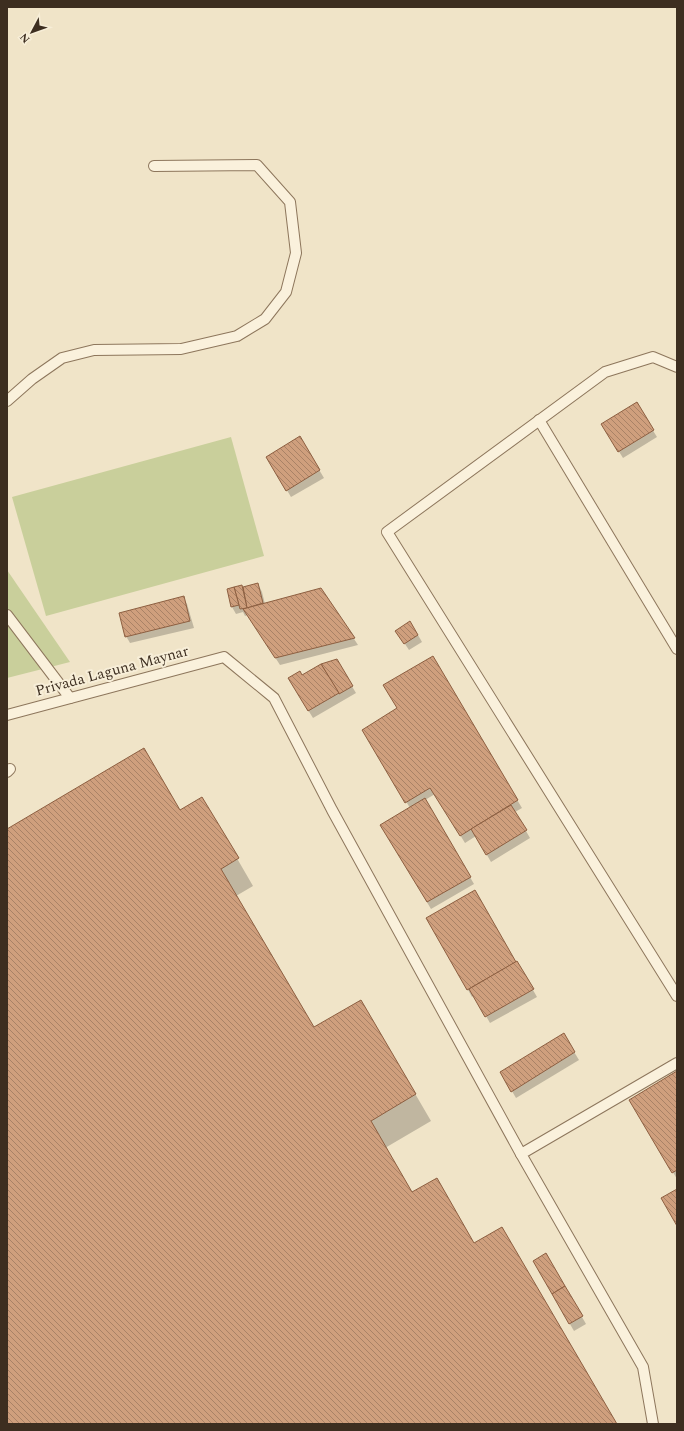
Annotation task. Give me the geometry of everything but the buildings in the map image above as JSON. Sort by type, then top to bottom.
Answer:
[{"type":"lane","points":[[7,401],[32,379],[62,358],[94,350],[181,349],[237,336],[265,319],[286,292],[296,252],[290,202],[257,165],[154,166]]},
{"type":"lane","points":[[677,367],[653,357],[605,372],[387,532],[677,996]]},
{"type":"lane","points":[[539,420],[677,649]]},
{"type":"lane","points":[[7,614],[70,698]]},
{"type":"lane","name":"Privada Laguna Maynar","points":[[7,715],[224,657],[274,698],[332,810],[521,1154]]},
{"type":"lane","points":[[653,1424],[643,1367],[521,1154],[677,1063]]},
{"type":"green space","points":[[231,437],[264,556],[46,616],[12,497]]},
{"type":"green space","points":[[7,570],[70,662],[7,678]]}]
